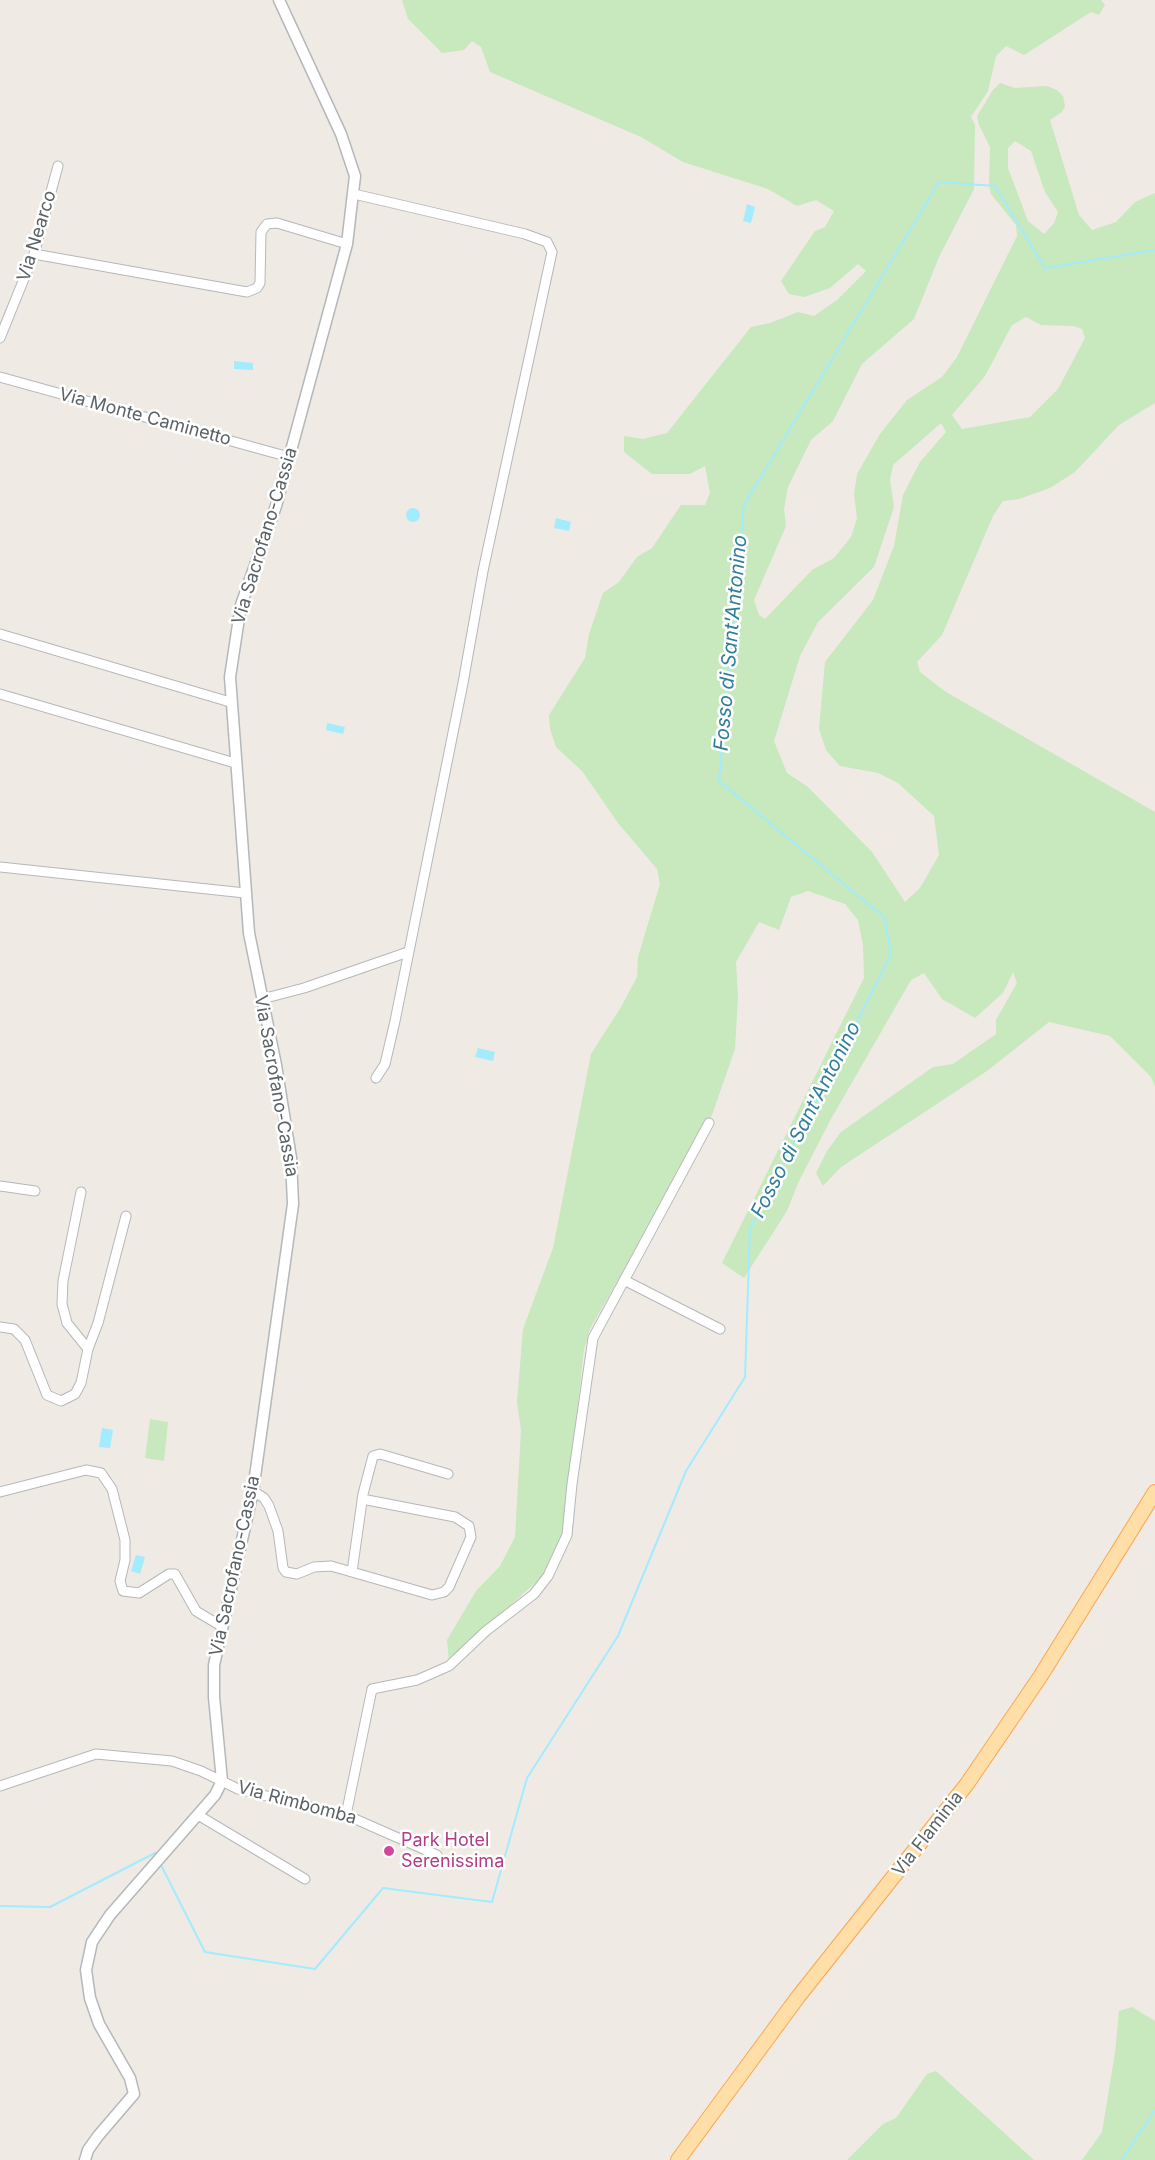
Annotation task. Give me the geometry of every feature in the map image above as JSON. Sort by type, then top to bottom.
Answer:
[{"type":"main road","name":"Via Flaminia","points":[[678,2160],[798,1997],[968,1784],[1040,1677],[1155,1492]]},
{"type":"street","name":"Via Sacrofano-Cassia","points":[[222,1781],[213,1680],[221,1626],[238,1566],[253,1491],[293,1204],[289,1146],[250,940],[230,702],[233,646],[241,605],[273,518],[347,244],[355,176],[350,155],[279,0]]},
{"type":"street","name":"Via Nearco","points":[[0,338],[34,254],[58,166]]},
{"type":"street","points":[[354,194],[525,234],[547,242],[552,252],[483,571],[463,683],[386,1061],[376,1078]]},
{"type":"street","points":[[34,254],[247,292],[253,291],[260,283],[261,232],[267,224],[277,223],[347,244]]},
{"type":"street","name":"Via Monte Caminetto","points":[[0,377],[289,457]]},
{"type":"street","points":[[0,634],[230,702]]},
{"type":"street","points":[[0,694],[235,763]]},
{"type":"street","points":[[0,867],[245,893]]},
{"type":"street","points":[[261,999],[304,988],[408,952]]},
{"type":"street","points":[[346,1815],[372,1689],[417,1680],[449,1666],[486,1631],[534,1594],[559,1554],[570,1521],[572,1484],[590,1349],[598,1327],[709,1124]]},
{"type":"street","points":[[0,1186],[35,1191]]},
{"type":"street","points":[[81,1192],[63,1281],[62,1304],[67,1323],[88,1349]]},
{"type":"street","points":[[0,1327],[14,1329],[22,1337],[32,1354],[47,1395],[56,1400],[69,1398],[77,1391],[88,1349],[98,1323],[126,1216]]},
{"type":"street","points":[[624,1280],[720,1329]]},
{"type":"street","points":[[352,1572],[362,1499],[371,1459],[375,1454],[448,1474]]},
{"type":"street","points":[[0,1492],[86,1470],[101,1473],[112,1489],[125,1540],[125,1560],[120,1581],[123,1591],[139,1593],[169,1574],[175,1574],[196,1611],[221,1626]]},
{"type":"street","points":[[253,1491],[264,1498],[269,1506],[278,1531],[281,1558],[286,1572],[297,1575],[323,1566],[432,1595],[439,1594],[449,1587],[471,1537],[469,1526],[455,1517],[362,1499]]},
{"type":"street","name":"Via Rimbomba","points":[[0,1786],[96,1754],[172,1761],[238,1789],[346,1815],[437,1855]]},
{"type":"street","points":[[85,2160],[88,2150],[98,2136],[134,2094],[130,2078],[94,2011],[86,1970],[89,1952],[96,1934],[219,1790],[222,1781]]},
{"type":"street","points":[[198,1815],[305,1879]]},
{"type":"green space","points":[[402,0],[1101,0],[1105,5],[1099,15],[1091,12],[1024,55],[1006,46],[996,56],[988,91],[971,117],[975,125],[974,189],[939,257],[914,319],[862,364],[833,421],[811,440],[788,487],[784,509],[786,526],[754,600],[759,615],[765,619],[812,570],[834,558],[851,537],[857,518],[854,494],[857,474],[880,434],[907,400],[942,377],[957,357],[1017,236],[1016,225],[991,194],[989,185],[990,147],[977,116],[993,90],[1000,83],[1015,88],[1047,86],[1057,90],[1063,96],[1065,106],[1062,112],[1050,120],[1079,215],[1092,230],[1116,222],[1135,202],[1155,193],[1155,403],[1119,425],[1075,472],[1050,488],[1019,499],[1003,501],[993,516],[942,635],[917,662],[920,672],[946,692],[1155,812],[1155,1087],[1151,1077],[1110,1036],[1049,1022],[987,1071],[841,1167],[823,1186],[816,1173],[827,1151],[841,1132],[933,1067],[953,1064],[996,1034],[996,1020],[1017,983],[1013,972],[1003,993],[975,1018],[942,999],[924,973],[911,980],[831,1119],[799,1181],[787,1211],[744,1278],[722,1263],[864,978],[863,945],[858,920],[845,904],[808,891],[791,897],[779,930],[759,922],[736,962],[738,997],[735,1049],[712,1115],[590,1329],[584,1349],[563,1537],[546,1573],[449,1661],[447,1640],[476,1591],[500,1566],[515,1537],[521,1430],[517,1402],[523,1329],[553,1248],[591,1054],[637,977],[638,957],[660,884],[657,869],[618,823],[582,771],[556,747],[550,729],[549,715],[585,658],[589,634],[603,593],[619,582],[637,557],[652,548],[681,505],[705,505],[710,493],[705,466],[690,474],[652,474],[624,452],[624,436],[643,439],[667,433],[751,327],[770,323],[798,312],[814,316],[837,300],[866,271],[858,264],[830,288],[804,297],[789,294],[781,281],[815,231],[825,227],[834,211],[816,200],[797,206],[768,189],[683,162],[641,137],[490,72],[481,47],[472,41],[464,50],[442,53],[408,19]],"holes":[[[1015,141],[1031,151],[1045,192],[1058,212],[1054,223],[1044,234],[1028,221],[1008,168],[1008,148]],[[1026,317],[1041,325],[1074,326],[1082,329],[1085,338],[1058,389],[1030,417],[962,429],[952,415],[985,376],[1012,325]],[[941,423],[946,432],[920,462],[903,495],[894,546],[873,600],[825,662],[819,729],[826,750],[840,766],[878,773],[898,783],[934,816],[939,855],[920,888],[905,902],[872,852],[808,787],[787,773],[774,741],[800,656],[818,622],[874,567],[894,507],[890,480],[893,465]]]},
{"type":"green space","points":[[150,1419],[168,1422],[164,1461],[145,1458]]},
{"type":"green space","points":[[1132,2007],[1155,2021],[1155,2160],[1082,2160],[1102,2132],[1115,2053],[1119,2011]]},
{"type":"green space","points":[[936,2071],[1034,2160],[847,2160],[883,2124],[896,2118],[927,2074]]},
{"type":"water","points":[[747,204],[755,207],[751,223],[743,221]]},
{"type":"water","points":[[234,361],[253,363],[253,370],[234,369]]},
{"type":"water","points":[[410,508],[416,508],[420,515],[416,522],[410,522],[406,518],[406,512]]},
{"type":"water","points":[[556,518],[571,522],[569,531],[554,528]]},
{"type":"water","points":[[327,723],[345,727],[343,734],[326,730]]},
{"type":"water","points":[[478,1048],[495,1052],[493,1061],[475,1057]]},
{"type":"water","points":[[102,1428],[113,1430],[110,1448],[99,1447]]},
{"type":"water","points":[[136,1555],[145,1557],[140,1574],[131,1571]]},
{"type":"waterway","name":"Fosso di Sant'Antonino","points":[[160,1863],[205,1952],[315,1969],[383,1888],[492,1902],[527,1778],[618,1636],[686,1471],[745,1377],[750,1229],[891,955],[885,918],[719,781],[744,505],[939,182],[995,186],[1045,268],[1155,250]]},
{"type":"waterway","name":"Fosso di Sant'Antonino","points":[[0,1906],[50,1907],[155,1853],[156,1855]]},
{"type":"waterway","points":[[1122,2160],[1155,2110]]},
{"type":"place","name":"Park Hotel Serenissima","points":[[389,1851]]}]
